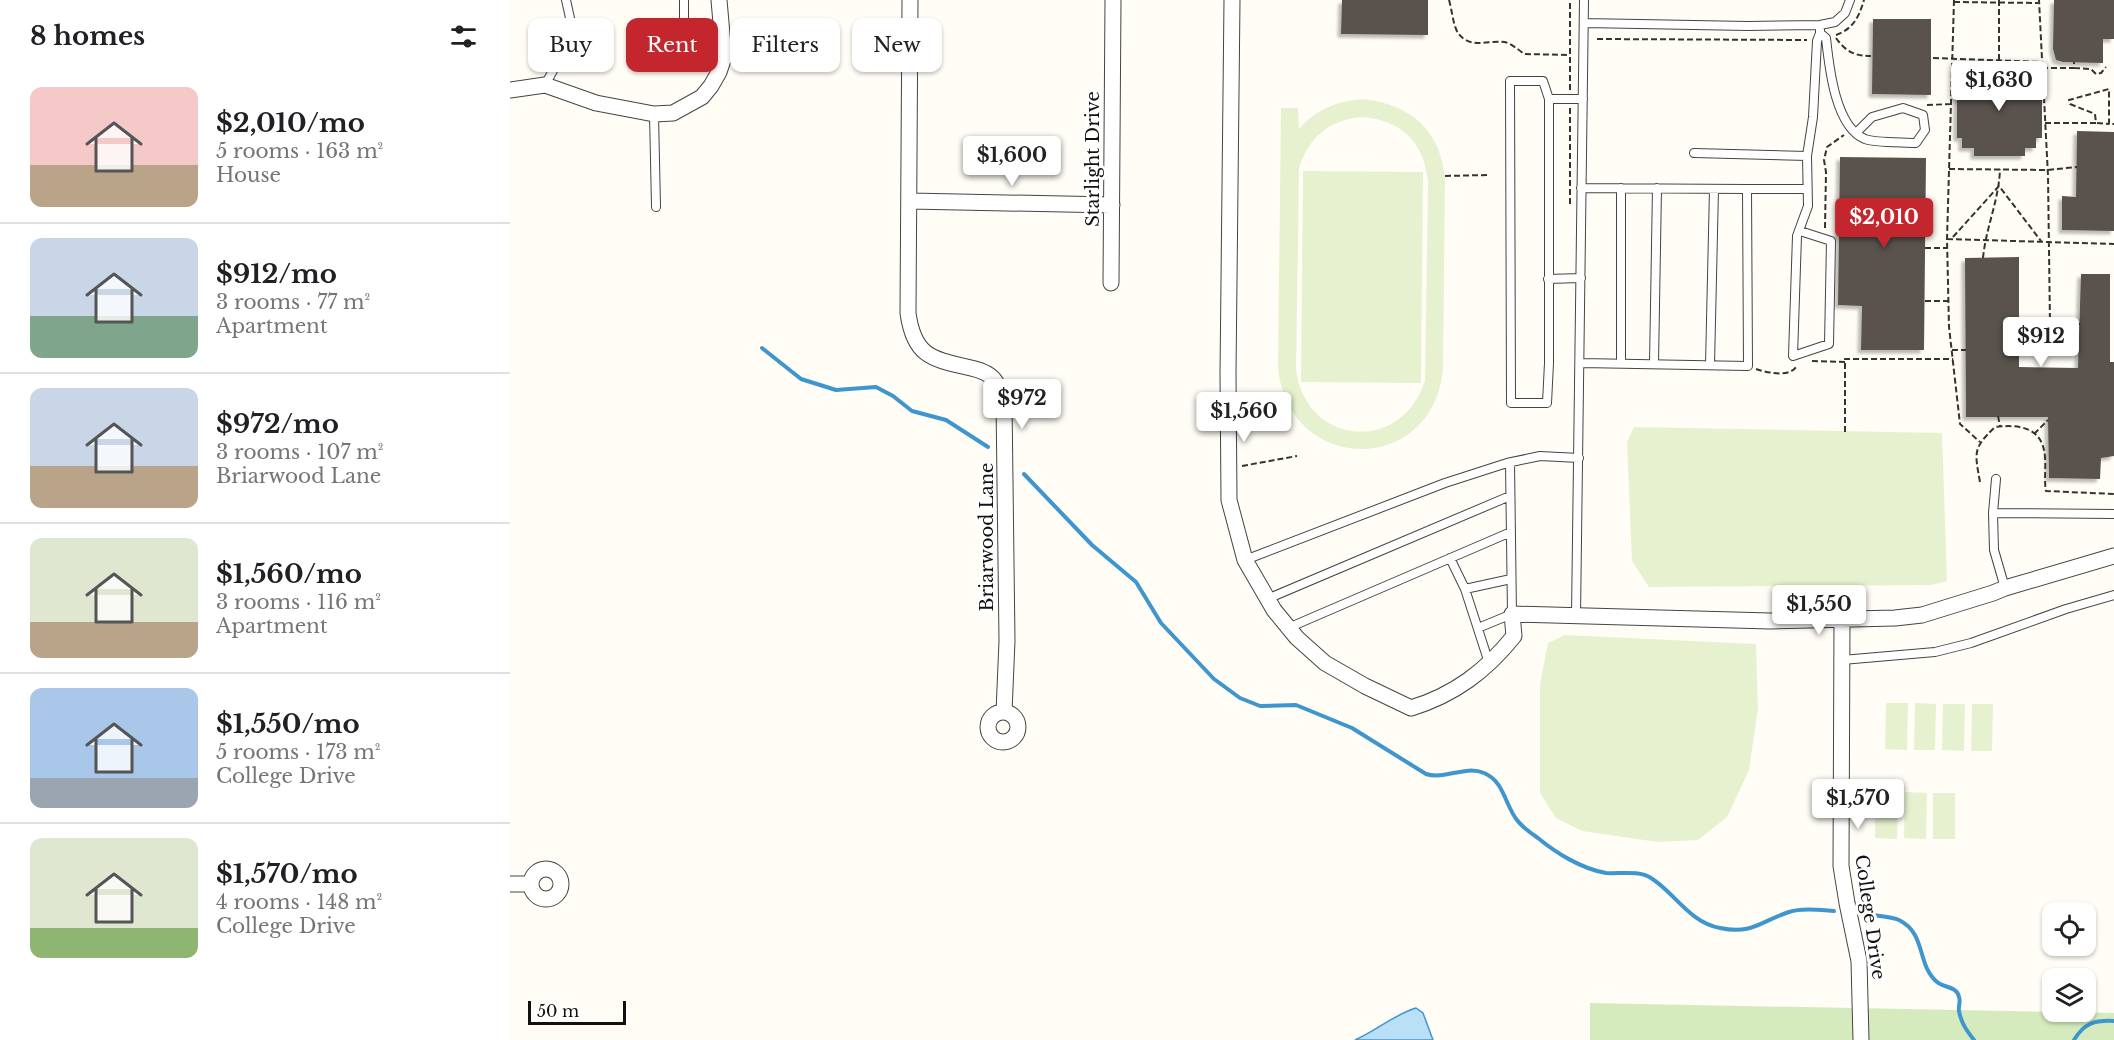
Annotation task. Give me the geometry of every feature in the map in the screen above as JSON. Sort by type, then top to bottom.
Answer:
[{"type":"street","points":[[510,90],[545,85],[596,103],[654,114],[673,113],[702,97],[715,79],[724,57],[719,0]]},
{"type":"street","name":"Briarwood Lane","points":[[910,0],[908,313],[910,328],[917,345],[935,359],[982,370],[995,379],[1004,402],[1007,641],[1004,712]]},
{"type":"street","name":"Starlight Drive","points":[[1111,283],[1113,0]]},
{"type":"street","points":[[1232,0],[1227,468],[1229,500],[1245,560],[1288,628],[1325,663],[1365,686],[1411,708],[1454,691],[1496,658],[1514,636],[1512,614],[1770,621],[1922,615],[2114,556]]},
{"type":"street","points":[[910,201],[1113,205]]},
{"type":"street","name":"College Drive","points":[[1842,619],[1841,866],[1846,903],[1859,962],[1861,1040]]},
{"type":"street","points":[[510,884],[530,884]]},
{"type":"lane","points":[[545,85],[561,56],[570,18],[566,0]]},
{"type":"lane","points":[[684,0],[684,18]]},
{"type":"lane","points":[[1576,616],[1584,0]]},
{"type":"lane","points":[[1584,23],[1820,29],[1845,14],[1850,0]]},
{"type":"lane","points":[[1820,29],[1826,38],[1837,100],[1853,131],[1865,140],[1916,143],[1925,130],[1923,115],[1903,108],[1872,117],[1853,131]]},
{"type":"lane","points":[[1800,231],[1831,242],[1829,344],[1793,356],[1797,236],[1808,206],[1807,156],[1813,117],[1817,40],[1820,29]]},
{"type":"lane","points":[[1510,81],[1543,81],[1549,99],[1547,403],[1510,403],[1510,81]]},
{"type":"lane","points":[[1549,99],[1583,99]]},
{"type":"lane","points":[[654,114],[656,207]]},
{"type":"lane","points":[[1694,153],[1807,156]]},
{"type":"lane","points":[[1581,188],[1807,189]]},
{"type":"lane","points":[[1621,188],[1621,363]]},
{"type":"lane","points":[[1654,364],[1657,188]]},
{"type":"lane","points":[[1710,365],[1714,189]]},
{"type":"lane","points":[[1581,363],[1748,366],[1747,189]]},
{"type":"lane","points":[[1548,279],[1581,279]]},
{"type":"lane","points":[[1245,560],[1445,483],[1510,463],[1540,456],[1579,458]]},
{"type":"lane","points":[[1478,628],[1512,614],[1510,463]]},
{"type":"lane","points":[[1996,479],[1993,513],[1994,550],[2005,588]]},
{"type":"lane","points":[[1268,599],[1510,496]]},
{"type":"lane","points":[[1993,513],[2114,514]]},
{"type":"lane","points":[[1288,628],[1511,532]]},
{"type":"lane","points":[[1450,558],[1466,589],[1489,663]]},
{"type":"lane","points":[[1466,589],[1511,579]]},
{"type":"lane","points":[[1842,660],[1935,652],[1971,643],[2066,609],[2114,595]]},
{"type":"path","points":[[1449,0],[1457,32],[1465,39],[1481,44],[1506,42],[1524,54],[1570,56],[1570,0]]},
{"type":"path","points":[[1980,442],[1960,424],[1949,327],[1947,239],[1954,1],[2039,1],[2048,170],[2050,324]]},
{"type":"path","points":[[1999,1],[1999,62]]},
{"type":"path","points":[[1834,36],[1846,51],[1871,56]]},
{"type":"path","points":[[1933,58],[2042,62]]},
{"type":"path","points":[[2074,62],[2074,68]]},
{"type":"path","points":[[2042,68],[2091,69],[2096,74],[2101,73],[2106,67]]},
{"type":"path","points":[[2096,123],[2096,114],[2070,104],[2069,100],[2109,89],[2109,124]]},
{"type":"path","points":[[1923,105],[1951,104]]},
{"type":"path","points":[[2045,123],[2114,124]]},
{"type":"path","points":[[1826,240],[1824,160],[1827,147],[1853,131]]},
{"type":"path","points":[[1949,169],[2048,170],[2077,167]]},
{"type":"path","points":[[1983,258],[1984,239],[2000,186],[2000,169]]},
{"type":"path","points":[[1445,176],[1487,175]]},
{"type":"path","points":[[1952,239],[2000,186]]},
{"type":"path","points":[[2000,186],[2041,241]]},
{"type":"path","points":[[1947,239],[2114,244]]},
{"type":"path","points":[[1925,248],[1947,248]]},
{"type":"path","points":[[1925,301],[1948,301]]},
{"type":"path","points":[[2019,324],[2080,324]]},
{"type":"path","points":[[2042,324],[2042,353]]},
{"type":"path","points":[[1952,350],[1966,350]]},
{"type":"path","points":[[2016,353],[2079,353]]},
{"type":"path","points":[[1845,432],[1845,359],[1953,359]]},
{"type":"path","points":[[1998,416],[2000,426]]},
{"type":"path","points":[[2034,434],[2048,420]]},
{"type":"path","points":[[1980,482],[1975,457],[1980,442],[1995,427],[2020,426],[2034,434],[2042,443],[2045,456],[2046,491],[2114,494]]},
{"type":"path","points":[[1227,468],[1298,456]]},
{"type":"green space","points":[[1363,99],[1396,107],[1421,123],[1438,148],[1445,181],[1443,370],[1433,405],[1414,429],[1389,444],[1361,449],[1333,444],[1307,429],[1288,404],[1278,369],[1281,108],[1298,108],[1299,129],[1320,111]],"holes":[[[1351,118],[1377,119],[1389,123],[1409,136],[1422,156],[1426,168],[1428,182],[1425,380],[1413,404],[1396,421],[1376,430],[1355,431],[1335,426],[1317,414],[1303,395],[1296,369],[1299,168],[1303,157],[1315,139],[1331,126]]]},
{"type":"green space","points":[[1303,171],[1423,172],[1421,383],[1301,382]]},
{"type":"green space","points":[[1634,427],[1942,433],[1947,581],[1931,585],[1649,587],[1632,561],[1627,442]]},
{"type":"green space","points":[[1565,635],[1756,644],[1758,708],[1749,770],[1727,817],[1698,840],[1658,842],[1582,831],[1556,818],[1540,793],[1540,684],[1548,643]]},
{"type":"green space","points":[[1886,703],[1908,703],[1907,750],[1885,749]]},
{"type":"green space","points":[[1915,703],[1936,704],[1935,750],[1914,750]]},
{"type":"green space","points":[[1943,704],[1965,704],[1964,751],[1942,750]]},
{"type":"green space","points":[[1972,704],[1993,704],[1992,751],[1971,751]]},
{"type":"green space","points":[[1876,792],[1898,792],[1897,839],[1875,838]]},
{"type":"green space","points":[[1905,792],[1927,793],[1926,839],[1904,838]]},
{"type":"green space","points":[[1933,793],[1955,793],[1955,839],[1933,839]]},
{"type":"green space","points":[[1590,1003],[2042,1012],[2042,1022],[2096,1022],[2096,1013],[2114,1013],[2114,1040],[1590,1040]]},
{"type":"water","points":[[1416,1008],[1423,1013],[1433,1040],[1355,1040],[1401,1014]]},
{"type":"building","points":[[1342,0],[1428,0],[1428,35],[1341,34]]},
{"type":"building","points":[[2054,0],[2114,0],[2114,39],[2103,39],[2103,63],[2056,60],[2053,49]]},
{"type":"building","points":[[1873,19],[1931,19],[1931,95],[1872,94]]},
{"type":"building","points":[[1974,69],[2025,69],[2025,74],[2036,74],[2036,86],[2042,86],[2042,138],[2036,138],[2036,148],[2025,148],[2025,156],[1974,156],[1974,148],[1962,148],[1962,138],[1957,138],[1957,86],[1962,86],[1962,74],[1974,74]]},
{"type":"building","points":[[2077,131],[2114,132],[2114,231],[2062,230],[2062,196],[2076,197]]},
{"type":"building","points":[[1840,157],[1926,158],[1924,350],[1861,350],[1862,306],[1838,305]]},
{"type":"building","points":[[2019,257],[2019,367],[2078,368],[2081,274],[2110,274],[2110,362],[2114,362],[2114,456],[2101,458],[2100,479],[2049,478],[2048,417],[1966,417],[1965,258]]},
{"type":"waterway","points":[[762,348],[801,379],[836,390],[876,387],[893,396],[912,411],[946,420],[988,447]]},
{"type":"waterway","points":[[1024,474],[1092,545],[1136,582],[1161,623],[1214,679],[1240,698],[1260,706],[1296,705],[1352,728],[1426,774],[1440,775],[1470,771],[1484,773],[1500,787],[1519,823],[1553,849],[1570,860],[1597,871],[1635,873],[1651,878],[1691,913],[1709,925],[1740,930],[1794,911],[1834,911]]},
{"type":"waterway","points":[[1867,914],[1899,920],[1914,933],[1930,975],[1940,984],[1958,993],[1961,1019],[1974,1040]]},
{"type":"waterway","points":[[2074,1040],[2086,1026],[2101,1021],[2114,1021]]}]
